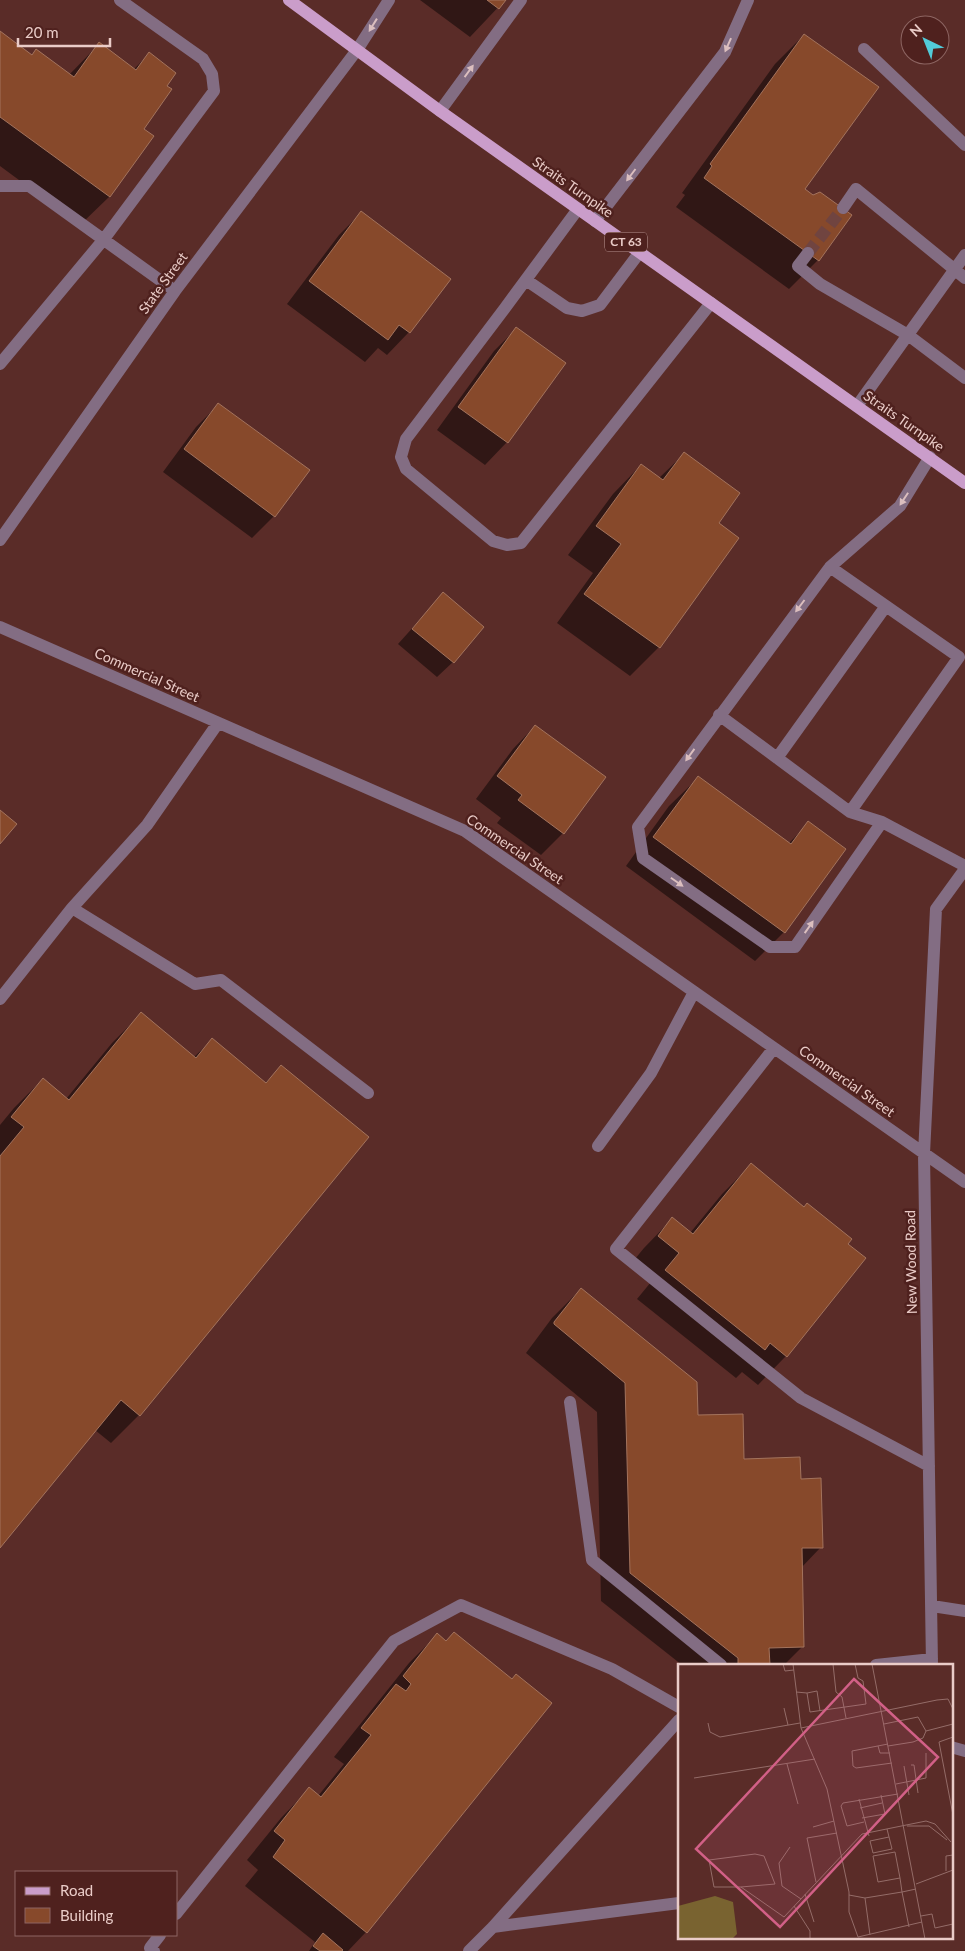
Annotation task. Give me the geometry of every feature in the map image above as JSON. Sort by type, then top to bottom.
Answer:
[{"type":"main road","name":"Straits Turnpike","points":[[289,0],[440,111],[965,483]]},
{"type":"street","points":[[0,364],[104,239],[214,91],[212,74],[203,59],[120,0]]},
{"type":"street","name":"State Street","points":[[0,540],[175,291],[357,50],[389,0]]},
{"type":"street","points":[[440,111],[521,0]]},
{"type":"street","points":[[595,221],[725,52],[748,0]]},
{"type":"street","points":[[864,49],[965,144]]},
{"type":"street","points":[[0,186],[29,186],[175,291]]},
{"type":"street","points":[[843,208],[856,189],[965,278]]},
{"type":"street","points":[[578,208],[406,439],[401,457],[406,469],[493,541],[506,545],[521,543],[711,303]]},
{"type":"street","points":[[526,280],[567,308],[582,311],[600,305],[640,252]]},
{"type":"street","points":[[808,253],[798,266],[820,284],[908,335],[965,378]]},
{"type":"street","points":[[857,406],[965,255]]},
{"type":"street","points":[[882,822],[795,947],[770,947],[643,858],[638,827],[830,567],[900,506],[930,458]]},
{"type":"street","points":[[830,567],[959,656],[850,812]]},
{"type":"street","points":[[777,758],[886,606]]},
{"type":"street","name":"Commercial Street","points":[[0,627],[465,831],[965,1182]]},
{"type":"street","points":[[719,716],[850,812],[882,822],[965,867]]},
{"type":"street","points":[[0,1000],[72,908],[147,825],[218,723]]},
{"type":"street","name":"New Wood Road","points":[[932,1662],[924,1154],[936,909],[965,867]]},
{"type":"street","points":[[72,908],[195,984],[221,980],[368,1092]]},
{"type":"street","points":[[598,1146],[651,1073],[694,992]]},
{"type":"street","points":[[774,1048],[616,1249],[801,1398],[929,1466]]},
{"type":"street","points":[[570,1402],[592,1560],[720,1664]]},
{"type":"street","points":[[178,1911],[394,1641],[461,1605],[612,1669],[678,1707]]},
{"type":"street","points":[[932,1606],[965,1611]]},
{"type":"street","points":[[895,1664],[932,1662]]},
{"type":"street","points":[[469,1951],[493,1927],[678,1721]]},
{"type":"street","points":[[952,1747],[965,1751]]},
{"type":"street","points":[[493,1927],[678,1903]]},
{"type":"street","points":[[154,1951],[150,1948],[159,1936]]},
{"type":"building","points":[[487,0],[506,0],[499,9]]},
{"type":"building","points":[[0,31],[32,55],[36,49],[74,77],[99,42],[136,70],[149,52],[176,73],[167,86],[172,89],[144,129],[154,136],[110,197],[0,117]]},
{"type":"building","points":[[804,34],[879,87],[805,189],[813,195],[820,192],[852,215],[819,261],[704,178],[712,166],[710,164]]},
{"type":"building","points":[[361,211],[451,279],[410,333],[399,325],[388,340],[309,281]]},
{"type":"building","points":[[516,327],[566,363],[508,443],[458,407]]},
{"type":"building","points":[[218,403],[310,470],[275,517],[184,449]]},
{"type":"building","points":[[684,452],[740,493],[719,523],[739,538],[660,648],[584,594],[621,544],[596,526],[641,464],[663,480]]},
{"type":"building","points":[[443,592],[484,627],[454,663],[412,629]]},
{"type":"building","points":[[535,725],[606,777],[564,834],[518,800],[522,795],[497,776]]},
{"type":"building","points":[[698,776],[791,844],[808,821],[846,849],[785,933],[653,837]]},
{"type":"building","points":[[0,810],[17,824],[0,844]]},
{"type":"building","points":[[141,1012],[196,1058],[212,1038],[266,1083],[281,1065],[369,1137],[140,1416],[121,1400],[0,1548],[0,1156],[24,1127],[11,1117],[43,1078],[69,1100]]},
{"type":"building","points":[[751,1163],[804,1207],[807,1203],[852,1239],[848,1244],[866,1258],[787,1357],[770,1343],[765,1350],[665,1270],[679,1253],[658,1236],[672,1217],[693,1234]]},
{"type":"building","points":[[581,1288],[697,1382],[698,1415],[743,1414],[744,1459],[800,1457],[801,1479],[821,1478],[823,1548],[802,1548],[804,1647],[769,1648],[770,1664],[738,1664],[738,1658],[630,1573],[625,1383],[554,1324]]},
{"type":"building","points":[[454,1632],[512,1679],[516,1674],[552,1703],[367,1933],[273,1857],[285,1840],[274,1831],[309,1787],[321,1797],[371,1735],[361,1728],[396,1684],[406,1691],[411,1684],[403,1676],[437,1633],[446,1641]]},
{"type":"building","points":[[323,1933],[343,1950],[320,1951],[313,1946]]},
{"type":"tunnel","points":[[808,253],[843,208]]}]
